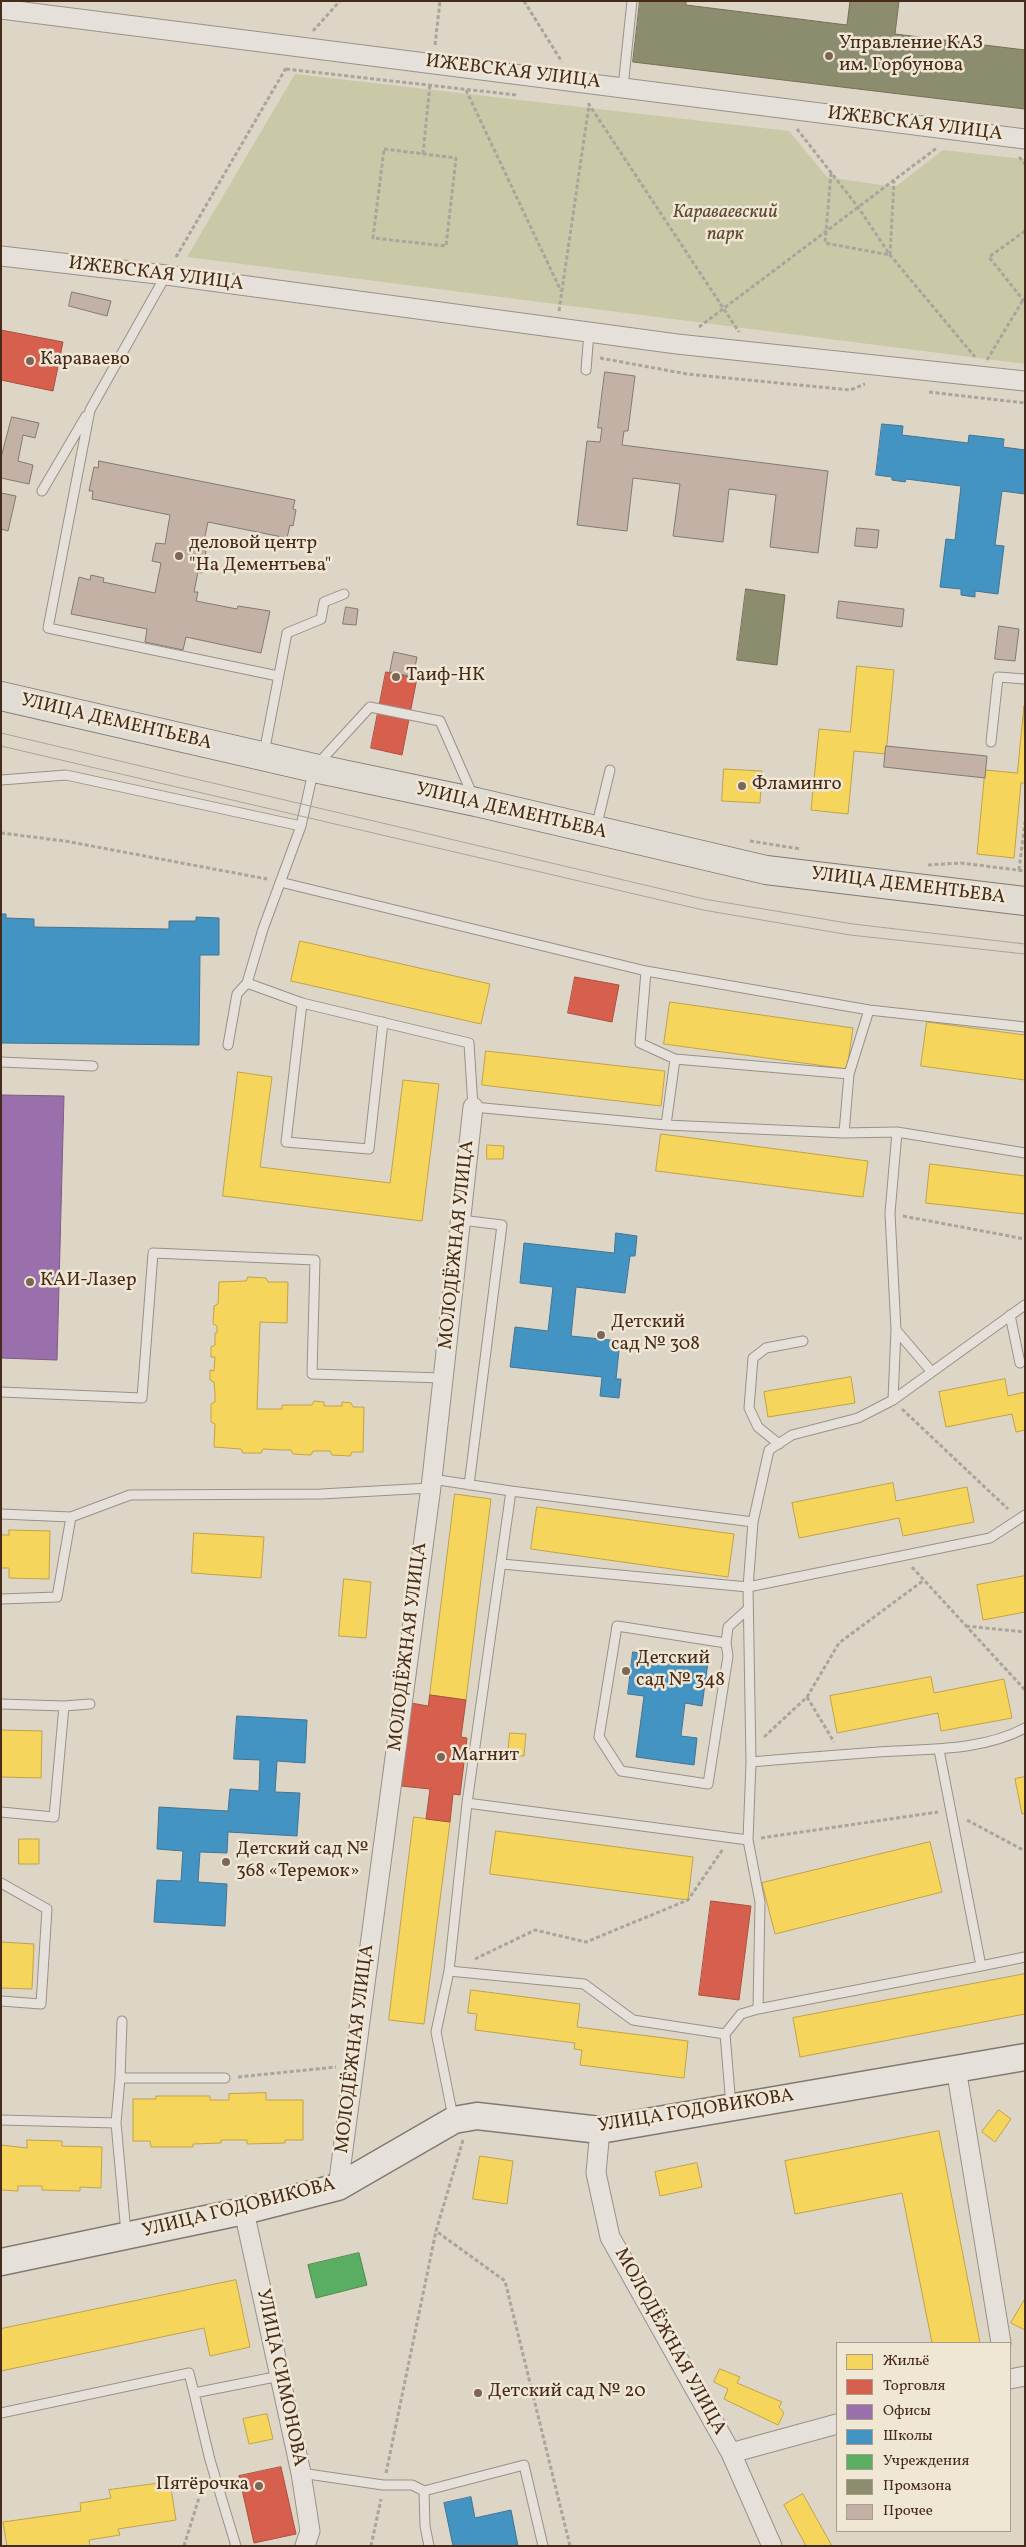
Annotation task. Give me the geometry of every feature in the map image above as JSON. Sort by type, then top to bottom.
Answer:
[{"type":"main road","name":"УЛИЦА ДЕМЕНТЬЕВА","points":[[1,696],[314,768],[476,802],[766,870],[1025,902]]},
{"type":"street","name":"ИЖЕВСКАЯ УЛИЦА","points":[[1,9],[623,87],[1022,148]]},
{"type":"street","name":"ИЖЕВСКАЯ УЛИЦА","points":[[1,256],[166,275],[677,344],[1025,381]]},
{"type":"street","name":"МОЛОДЁЖНАЯ УЛИЦА","points":[[338,2187],[431,1484],[473,1107]]},
{"type":"street","name":"УЛИЦА ГОДОВИКОВА","points":[[1,2262],[244,2210],[338,2187],[461,2119],[478,2116],[600,2130],[1025,2057]]},
{"type":"street","points":[[956,2068],[1001,2342]]},
{"type":"street","name":"МОЛОДЁЖНАЯ УЛИЦА","points":[[600,2130],[596,2173],[610,2237],[731,2453],[772,2546]]},
{"type":"street","name":"УЛИЦА СИМОНОВА","points":[[244,2210],[301,2473],[310,2531],[304,2546]]},
{"type":"street","points":[[1011,2379],[1025,2376]]},
{"type":"street","points":[[731,2453],[836,2424]]},
{"type":"lane","points":[[623,87],[632,1]]},
{"type":"lane","points":[[42,491],[166,275]]},
{"type":"lane","points":[[586,370],[588,332]]},
{"type":"lane","points":[[90,410],[48,628],[278,676]]},
{"type":"lane","points":[[264,756],[287,633],[321,619],[324,602],[344,594]]},
{"type":"lane","points":[[991,742],[998,677],[1025,679]]},
{"type":"lane","points":[[228,1045],[237,994],[247,983],[263,928],[301,826],[314,768],[370,707],[440,721],[476,802]]},
{"type":"lane","points":[[596,831],[610,770]]},
{"type":"lane","points":[[1,780],[66,776],[301,826]]},
{"type":"lane","points":[[280,882],[646,971],[869,1010],[1025,1027]]},
{"type":"lane","points":[[646,971],[640,1044],[675,1059],[849,1074]]},
{"type":"lane","points":[[247,983],[302,1003],[469,1043],[473,1107],[666,1125],[844,1133],[898,1132],[1025,1153]]},
{"type":"lane","points":[[302,1003],[286,1142],[369,1149],[383,1022]]},
{"type":"lane","points":[[844,1133],[849,1074],[869,1010]]},
{"type":"lane","points":[[666,1125],[675,1059]]},
{"type":"lane","points":[[1,1062],[93,1066]]},
{"type":"lane","points":[[893,1400],[896,1330],[890,1213],[898,1132]]},
{"type":"lane","points":[[461,1220],[502,1226],[469,1485]]},
{"type":"lane","points":[[1,1392],[142,1398],[153,1253],[316,1260],[312,1374],[443,1378]]},
{"type":"lane","points":[[758,2009],[760,1902],[748,1840],[751,1748],[748,1587],[753,1522],[769,1450],[792,1435],[858,1418],[893,1400],[1025,1305]]},
{"type":"lane","points":[[1010,1315],[1020,1363]]},
{"type":"lane","points":[[896,1330],[931,1371]]},
{"type":"lane","points":[[779,1444],[758,1427],[749,1408],[753,1358],[766,1348],[803,1341]]},
{"type":"lane","points":[[1,1514],[71,1517],[130,1495],[321,1494],[431,1484],[469,1485],[753,1522]]},
{"type":"lane","points":[[461,2119],[436,2032],[449,1971],[467,1803],[511,1491]]},
{"type":"lane","points":[[1,1599],[57,1597],[71,1517]]},
{"type":"lane","points":[[502,1564],[748,1587],[990,1538],[1022,1517]]},
{"type":"lane","points":[[726,1643],[617,1626],[599,1737],[621,1771],[708,1784],[728,1656],[726,1643],[728,1627],[748,1609]]},
{"type":"lane","points":[[1,1704],[64,1706],[90,1704]]},
{"type":"lane","points":[[1,1812],[54,1817],[64,1706]]},
{"type":"lane","points":[[751,1762],[939,1750],[1010,1736],[1025,1728]]},
{"type":"lane","points":[[939,1750],[981,1966]]},
{"type":"lane","points":[[467,1803],[748,1840]]},
{"type":"lane","points":[[1,1883],[46,1909],[41,2004],[1,2001]]},
{"type":"lane","points":[[731,2107],[725,2034],[741,2014],[758,2009],[1025,1957]]},
{"type":"lane","points":[[449,1971],[584,1984],[633,2020],[725,2034]]},
{"type":"lane","points":[[122,2021],[116,2123],[127,2236]]},
{"type":"lane","points":[[120,2078],[225,2078]]},
{"type":"lane","points":[[1,2120],[116,2123]]},
{"type":"lane","points":[[1,2413],[189,2373],[210,2460],[236,2546]]},
{"type":"lane","points":[[194,2393],[281,2376]]},
{"type":"lane","points":[[301,2473],[383,2485],[412,2485],[424,2491],[524,2465],[543,2546]]},
{"type":"lane","points":[[424,2491],[425,2526],[429,2546]]},
{"type":"path","points":[[166,275],[300,45],[340,1]]},
{"type":"path","points":[[524,1],[572,81],[753,353]]},
{"type":"path","points":[[423,154],[430,86]]},
{"type":"path","points":[[466,90],[561,291]]},
{"type":"path","points":[[556,328],[589,104]]},
{"type":"path","points":[[796,127],[858,207],[890,255],[977,359]]},
{"type":"path","points":[[677,344],[939,146]]},
{"type":"path","points":[[1022,148],[1025,164]]},
{"type":"path","points":[[384,149],[423,154],[456,158],[446,246],[373,238],[384,149]]},
{"type":"path","points":[[831,172],[825,243],[890,255]]},
{"type":"path","points":[[890,255],[894,180]]},
{"type":"path","points":[[983,367],[1024,300],[989,256],[1025,231]]},
{"type":"path","points":[[1019,870],[1025,822]]},
{"type":"path","points":[[1,833],[65,841],[280,882]]},
{"type":"path","points":[[890,1213],[1025,1240]]},
{"type":"path","points":[[893,1400],[1022,1517]]},
{"type":"path","points":[[902,1556],[1025,1690]]},
{"type":"path","points":[[751,1748],[807,1697],[840,1643],[924,1580]]},
{"type":"path","points":[[965,1626],[1025,1632]]},
{"type":"path","points":[[807,1697],[842,1755]]},
{"type":"path","points":[[748,1840],[950,1811],[1025,1851]]},
{"type":"path","points":[[449,1971],[535,1930],[586,1942],[688,1900],[732,1838]]},
{"type":"path","points":[[225,2078],[345,2066]]},
{"type":"path","points":[[371,2546],[461,2119]]},
{"type":"path","points":[[436,2231],[505,2281],[570,2546]]},
{"type":"path","points":[[184,2546],[210,2460]]},
{"type":"green space","name":"Караваевский парк","points":[[295,74],[789,131],[827,177],[895,187],[943,150],[1025,159],[1025,364],[187,257]]},
{"type":"building: Жильё","points":[[857,666],[894,670],[886,754],[854,751],[848,814],[811,810],[819,729],[850,732]]},
{"type":"building: Жильё","points":[[1024,706],[1025,783],[1021,783],[1014,858],[977,854],[985,770],[1017,773]]},
{"type":"building: Жильё","name":"Фламинго","points":[[724,769],[762,771],[760,803],[722,801]]},
{"type":"building: Жильё","points":[[300,941],[490,984],[481,1024],[291,981]]},
{"type":"building: Жильё","points":[[670,1002],[853,1028],[847,1069],[664,1044]]},
{"type":"building: Жильё","points":[[927,1022],[1025,1035],[1025,1080],[921,1066]]},
{"type":"building: Жильё","points":[[486,1051],[665,1071],[661,1106],[482,1085]]},
{"type":"building: Жильё","points":[[238,1072],[272,1077],[260,1167],[390,1183],[403,1080],[439,1084],[422,1221],[223,1196]]},
{"type":"building: Жильё","points":[[661,1134],[868,1161],[863,1197],[656,1171]]},
{"type":"building: Жильё","points":[[487,1145],[504,1146],[503,1159],[487,1159]]},
{"type":"building: Жильё","points":[[930,1164],[1025,1176],[1025,1214],[926,1203]]},
{"type":"building: Жильё","points":[[248,1277],[266,1278],[268,1282],[288,1282],[287,1323],[260,1322],[257,1409],[282,1409],[282,1405],[312,1405],[314,1401],[324,1402],[324,1406],[342,1406],[342,1402],[351,1403],[353,1407],[364,1407],[363,1452],[352,1452],[350,1456],[332,1455],[330,1451],[313,1451],[311,1455],[293,1454],[291,1450],[263,1449],[261,1453],[243,1453],[241,1449],[214,1447],[215,1424],[211,1422],[211,1404],[215,1402],[215,1394],[214,1382],[210,1380],[210,1370],[214,1371],[215,1357],[211,1357],[211,1347],[215,1345],[215,1333],[217,1333],[217,1326],[213,1324],[214,1306],[218,1304],[219,1282],[246,1281]]},
{"type":"building: Жильё","points":[[851,1377],[855,1403],[768,1417],[764,1392]]},
{"type":"building: Жильё","points":[[1005,1379],[1008,1396],[1025,1392],[1025,1430],[1016,1432],[1012,1414],[946,1427],[939,1392]]},
{"type":"building: Жильё","points":[[893,1483],[896,1501],[967,1487],[974,1522],[903,1536],[899,1518],[799,1538],[792,1503]]},
{"type":"building: Жильё","points":[[455,1494],[491,1499],[466,1700],[430,1695]]},
{"type":"building: Жильё","points":[[537,1507],[734,1534],[728,1577],[531,1549]]},
{"type":"building: Жильё","points":[[9,1530],[50,1531],[49,1579],[9,1578],[9,1568],[1,1568],[1,1535],[9,1535]]},
{"type":"building: Жильё","points":[[194,1533],[264,1537],[261,1578],[192,1573]]},
{"type":"building: Жильё","points":[[1025,1576],[1025,1612],[983,1620],[977,1585]]},
{"type":"building: Жильё","points":[[344,1579],[371,1582],[366,1638],[339,1636]]},
{"type":"building: Жильё","points":[[931,1677],[934,1693],[1004,1679],[1012,1718],[941,1731],[938,1713],[837,1733],[830,1696]]},
{"type":"building: Жильё","points":[[1,1730],[42,1731],[41,1778],[1,1777]]},
{"type":"building: Жильё","points":[[510,1733],[526,1734],[524,1756],[508,1755]]},
{"type":"building: Жильё","points":[[1025,1777],[1025,1813],[1022,1814],[1015,1779]]},
{"type":"building: Жильё","points":[[414,1817],[450,1822],[424,2024],[389,2020]]},
{"type":"building: Жильё","points":[[496,1831],[693,1857],[688,1900],[490,1874]]},
{"type":"building: Жильё","points":[[19,1839],[39,1839],[39,1864],[19,1864]]},
{"type":"building: Жильё","points":[[930,1842],[942,1892],[775,1934],[762,1883]]},
{"type":"building: Жильё","points":[[1,1942],[34,1944],[32,1989],[1,1988]]},
{"type":"building: Жильё","points":[[1025,1974],[1025,2014],[800,2057],[793,2018]]},
{"type":"building: Жильё","points":[[471,1990],[580,2004],[577,2027],[688,2041],[684,2078],[580,2065],[582,2050],[574,2049],[575,2043],[475,2030],[477,2014],[468,2013]]},
{"type":"building: Жильё","points":[[266,2093],[266,2100],[303,2100],[303,2140],[285,2140],[285,2143],[247,2144],[247,2140],[221,2140],[221,2143],[193,2144],[193,2147],[151,2147],[150,2141],[133,2141],[133,2099],[156,2099],[156,2096],[210,2096],[210,2100],[229,2100],[229,2094]]},
{"type":"building: Жильё","points":[[999,2110],[1011,2119],[995,2142],[982,2132]]},
{"type":"building: Жильё","points":[[939,2131],[980,2342],[932,2342],[902,2193],[795,2214],[785,2161]]},
{"type":"building: Жильё","points":[[27,2140],[62,2141],[62,2146],[102,2147],[101,2188],[80,2187],[80,2191],[42,2190],[42,2186],[18,2186],[18,2191],[1,2190],[1,2145],[27,2148]]},
{"type":"building: Жильё","points":[[480,2156],[513,2161],[507,2204],[473,2199]]},
{"type":"building: Жильё","points":[[697,2163],[702,2187],[660,2196],[655,2172]]},
{"type":"building: Жильё","points":[[236,2280],[250,2347],[210,2356],[204,2328],[1,2371],[1,2329]]},
{"type":"building: Жильё","points":[[1025,2299],[1025,2330],[1011,2323]]},
{"type":"building: Жильё","points":[[720,2369],[740,2377],[737,2383],[782,2402],[779,2407],[784,2413],[778,2425],[724,2399],[728,2389],[714,2382]]},
{"type":"building: Жильё","points":[[267,2414],[273,2439],[249,2444],[243,2419]]},
{"type":"building: Жильё","points":[[170,2482],[176,2520],[118,2529],[120,2535],[89,2540],[90,2546],[7,2546],[3,2522],[81,2511],[80,2503],[111,2498],[109,2490]]},
{"type":"building: Жильё","points":[[803,2494],[832,2546],[806,2546],[784,2505]]},
{"type":"building: Торговля","name":"Караваево","points":[[1,330],[63,342],[53,391],[1,380]]},
{"type":"building: Торговля","points":[[386,672],[417,678],[402,755],[371,748]]},
{"type":"building: Торговля","points":[[575,977],[619,985],[612,1022],[568,1013]]},
{"type":"building: Торговля","points":[[430,1695],[466,1700],[461,1737],[467,1738],[460,1795],[453,1794],[450,1822],[426,1819],[430,1789],[401,1786],[411,1703],[428,1706]]},
{"type":"building: Торговля","points":[[711,1901],[751,1906],[739,2000],[699,1995]]},
{"type":"building: Торговля","points":[[281,2467],[296,2534],[254,2543],[239,2476]]},
{"type":"building: Офисы","name":"КАИ-Лазер","points":[[1,1095],[64,1096],[57,1360],[1,1358]]},
{"type":"building: Школы","points":[[882,424],[903,426],[902,435],[968,443],[969,435],[1004,439],[1003,447],[1025,450],[1025,494],[1002,491],[995,545],[1004,546],[998,594],[975,591],[975,597],[961,595],[961,589],[940,587],[946,539],[955,540],[961,486],[906,479],[905,482],[892,480],[892,477],[876,475]]},
{"type":"building: Школы","points":[[1,914],[6,914],[6,918],[34,919],[34,927],[169,929],[169,921],[196,921],[196,917],[219,918],[219,955],[200,955],[199,1045],[1,1043]]},
{"type":"building: Школы","points":[[616,1233],[637,1236],[635,1256],[630,1256],[625,1293],[576,1287],[571,1336],[620,1341],[616,1379],[621,1379],[619,1398],[600,1396],[602,1377],[510,1367],[515,1327],[548,1331],[553,1287],[520,1283],[524,1243],[614,1253]]},
{"type":"building: Школы","points":[[633,1652],[708,1662],[702,1706],[685,1703],[681,1736],[697,1738],[694,1765],[636,1757],[644,1696],[628,1694]]},
{"type":"building: Школы","points":[[237,1716],[307,1720],[305,1763],[277,1761],[275,1792],[300,1793],[297,1836],[228,1832],[227,1853],[200,1852],[198,1882],[227,1884],[225,1926],[154,1922],[157,1880],[181,1881],[183,1851],[157,1849],[159,1807],[228,1811],[230,1789],[259,1791],[260,1760],[234,1759]]},
{"type":"building: Школы","points":[[471,2497],[475,2518],[511,2510],[518,2546],[453,2546],[444,2503]]},
{"type":"building: Учреждения","points":[[359,2253],[367,2285],[316,2298],[308,2265]]},
{"type":"building: Промзона","name":"Управление КАЗ им. Горбунова","points":[[640,1],[686,1],[686,5],[847,25],[850,1],[899,1],[895,34],[1025,50],[1025,109],[633,62]]},
{"type":"building: Промзона","points":[[746,589],[785,595],[777,665],[737,660]]},
{"type":"building: Прочее","points":[[72,292],[111,301],[107,316],[69,306]]},
{"type":"building: Прочее","points":[[605,372],[635,376],[628,431],[624,431],[622,445],[828,471],[818,553],[770,547],[776,495],[729,489],[723,542],[673,536],[680,484],[633,478],[627,531],[577,525],[587,441],[600,442],[602,428],[598,428]]},
{"type":"building: Прочее","points":[[12,417],[39,423],[35,438],[23,435],[18,461],[33,465],[29,484],[1,478],[1,458]]},
{"type":"building: Прочее","name":"деловой центр \"На Дементьева\"","points":[[99,461],[295,500],[293,509],[296,510],[293,526],[290,525],[287,538],[208,522],[202,550],[206,551],[202,573],[198,572],[194,592],[198,592],[196,601],[237,609],[238,606],[270,611],[261,653],[186,637],[183,650],[145,642],[147,629],[71,614],[79,577],[90,580],[91,575],[104,578],[103,582],[155,593],[161,563],[152,561],[156,543],[165,544],[170,515],[92,499],[93,491],[89,491],[94,467],[98,468]]},
{"type":"building: Прочее","points":[[1,493],[16,496],[8,531],[1,529]]},
{"type":"building: Прочее","points":[[857,528],[879,530],[877,548],[855,546]]},
{"type":"building: Прочее","points":[[839,601],[904,609],[902,627],[837,618]]},
{"type":"building: Прочее","points":[[346,607],[358,609],[356,625],[343,624]]},
{"type":"building: Прочее","points":[[999,626],[1019,629],[1015,661],[995,659]]},
{"type":"building: Прочее","points":[[394,652],[417,657],[413,677],[390,672]]},
{"type":"building: Прочее","points":[[886,746],[987,756],[985,778],[884,767]]},
{"type":"tram line","points":[[1,733],[704,899],[853,924],[1025,944]]},
{"type":"tram line","points":[[1,746],[703,910],[850,935],[1025,954]]},
{"type":"place","name":"Управление КАЗ им. Горбунова","points":[[829,56]]},
{"type":"place","name":"Караваево","points":[[30,361]]},
{"type":"place","name":"деловой центр \"На Дементьева\"","points":[[179,556]]},
{"type":"place","name":"Таиф-НК","points":[[396,677]]},
{"type":"place","name":"Фламинго","points":[[742,786]]},
{"type":"place","name":"КАИ-Лазер","points":[[30,1282]]},
{"type":"place","name":"Детский сад № 308","points":[[601,1335]]},
{"type":"place","name":"Детский сад № 348","points":[[626,1671]]},
{"type":"place","name":"Магнит","points":[[441,1757]]},
{"type":"place","name":"Детский сад № 368 «Теремок»","points":[[226,1862]]},
{"type":"place","name":"Детский сад № 20","points":[[478,2393]]},
{"type":"place","name":"Пятёрочка","points":[[259,2486]]}]
